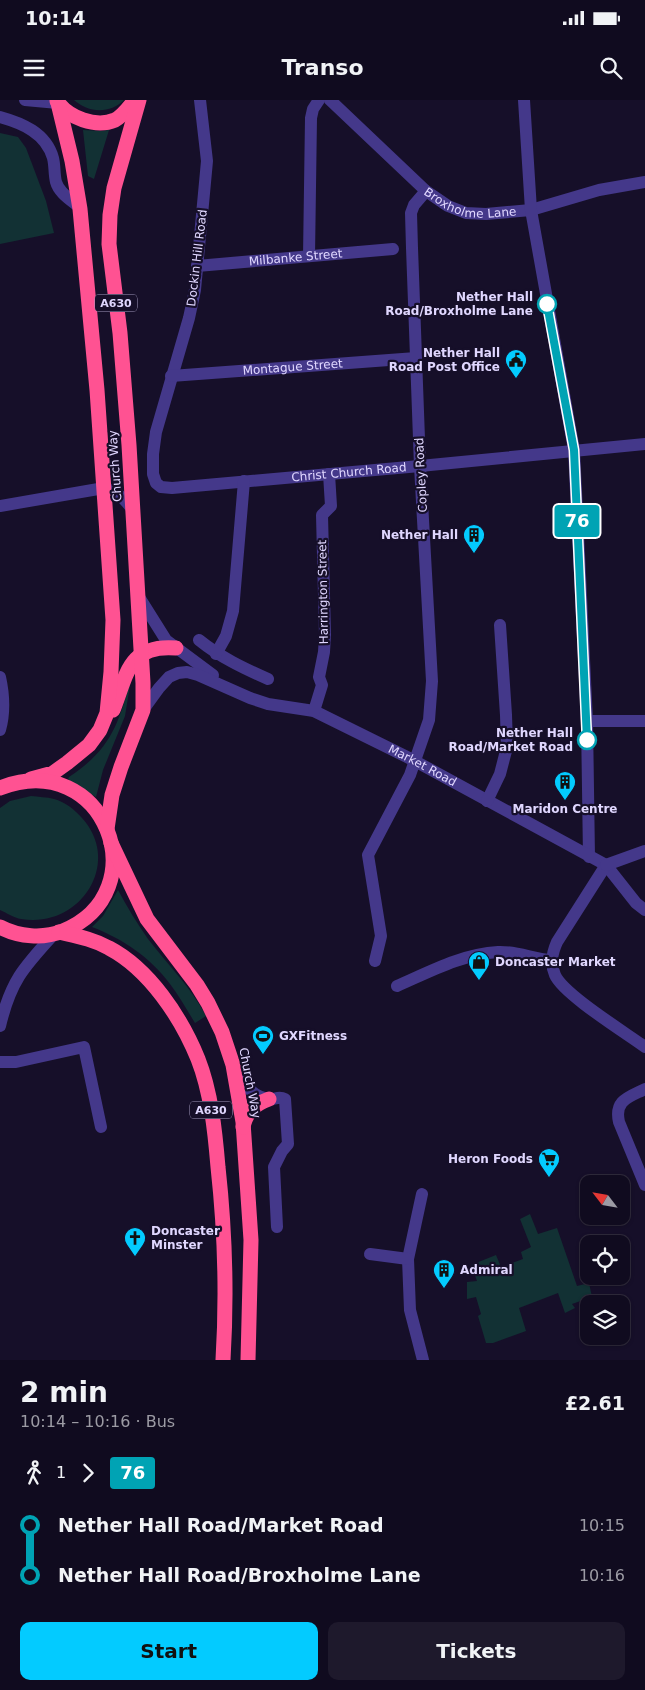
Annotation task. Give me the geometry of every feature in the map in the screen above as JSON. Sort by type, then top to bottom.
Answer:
[{"type":"highway","points":[[57,101],[64,110],[75,117],[100,122],[114,120],[124,113],[135,100]]},
{"type":"highway","name":"Church Way","points":[[139,100],[114,188],[110,215],[109,244],[120,342],[133,510],[142,654],[143,710],[112,795],[110,836],[147,919],[197,985],[208,1003],[222,1032],[232,1065],[243,1128],[252,1240],[248,1360]]},
{"type":"highway","name":"Church Way","points":[[31,780],[68,764],[89,745],[100,730],[107,713],[113,620],[98,390],[79,207],[72,161],[57,101]]},
{"type":"highway","points":[[100,730],[111,716],[130,666],[142,654],[165,647],[176,648]]},
{"type":"highway","points":[[0,788],[14,782],[31,780],[55,782],[77,792],[95,808],[110,836],[113,856],[111,874],[105,892],[98,903],[81,921],[57,933],[33,936],[11,932],[0,927]]},
{"type":"highway","name":"A630","points":[[57,933],[100,943],[127,959],[161,993],[182,1025],[198,1059],[205,1081],[213,1120],[222,1205],[226,1286],[223,1360]]},
{"type":"highway","points":[[243,1128],[246,1117],[251,1109],[258,1103],[269,1099]]},
{"type":"street","points":[[25,100],[57,101]]},
{"type":"street","name":"Dockin Hill Road","points":[[172,488],[161,487],[156,483],[153,474],[153,454],[156,432],[189,318],[198,266],[207,161],[200,100]]},
{"type":"street","points":[[309,256],[311,118],[312,109],[319,100]]},
{"type":"street","name":"Broxholme Lane","points":[[330,100],[426,191],[448,206],[466,214],[531,210],[599,190],[645,182]]},
{"type":"street","points":[[524,100],[531,210],[574,450],[587,721],[589,856]]},
{"type":"street","points":[[0,117],[20,122],[42,139],[53,157],[56,182],[63,194],[79,207]]},
{"type":"street","name":"Copley Road","points":[[375,961],[381,936],[368,855],[410,775],[413,760],[429,720],[432,682],[420,466],[411,213],[414,205],[426,191]]},
{"type":"street","name":"Milbanke Street","points":[[198,266],[393,248]]},
{"type":"street","name":"Montague Street","points":[[171,376],[416,358]]},
{"type":"street","name":"Christ Church Road","points":[[172,488],[645,444]]},
{"type":"street","name":"Harrington Street","points":[[314,711],[322,685],[318,677],[324,652],[325,635],[322,515],[330,506],[329,474]]},
{"type":"street","points":[[216,654],[226,636],[233,611],[244,481]]},
{"type":"street","points":[[0,506],[104,488],[111,489],[121,496],[133,510]]},
{"type":"street","name":"Market Road","points":[[139,597],[166,640],[231,689]]},
{"type":"street","points":[[487,801],[500,774],[507,747],[500,625]]},
{"type":"street","points":[[199,640],[216,654],[268,679]]},
{"type":"street","name":"Market Road","points":[[143,710],[169,677],[186,672],[198,674],[268,704],[314,711],[413,760],[606,866]]},
{"type":"street","points":[[0,677],[4,692],[4,707],[0,730]]},
{"type":"street","points":[[587,721],[645,720]]},
{"type":"street","points":[[645,851],[606,866],[557,942],[551,960],[556,977],[576,998],[645,1047]]},
{"type":"street","points":[[606,866],[636,903],[645,910]]},
{"type":"street","points":[[0,1026],[8,996],[24,966],[57,933]]},
{"type":"street","points":[[397,986],[460,958],[498,952],[524,953],[551,960]]},
{"type":"street","points":[[0,1062],[16,1062],[84,1047],[101,1127]]},
{"type":"street","points":[[232,1065],[242,1083],[256,1094],[269,1099],[281,1097],[286,1102],[288,1144],[274,1167],[277,1227]]},
{"type":"street","points":[[645,1089],[626,1098],[618,1107],[619,1122],[645,1185]]},
{"type":"street","points":[[422,1194],[408,1259],[410,1310],[423,1360]]},
{"type":"street","points":[[370,1254],[408,1259]]},
{"type":"green space","points":[[74,100],[124,100],[112,108],[99,110],[86,107]]},
{"type":"green space","points":[[83,130],[109,130],[94,179],[88,176]]},
{"type":"green space","points":[[0,133],[18,137],[26,148],[46,201],[54,233],[0,244]]},
{"type":"green space","points":[[131,679],[125,716],[103,770],[96,797],[68,779],[95,756],[111,735],[122,710]]},
{"type":"green space","points":[[31,796],[58,800],[76,812],[94,836],[98,854],[96,872],[89,889],[77,903],[61,914],[42,919],[21,919],[0,910],[0,808],[10,801]]},
{"type":"green space","points":[[118,890],[148,939],[186,986],[206,1016],[195,1023],[173,989],[154,965],[125,943],[92,927],[103,916]]},
{"type":"green space","points":[[530,1214],[538,1234],[557,1228],[577,1286],[589,1285],[592,1295],[580,1295],[580,1301],[572,1304],[575,1308],[565,1313],[558,1293],[519,1308],[526,1331],[493,1343],[486,1343],[478,1316],[481,1314],[476,1297],[467,1299],[467,1282],[477,1281],[471,1265],[496,1255],[501,1267],[523,1259],[521,1252],[531,1247],[520,1219]]},
{"type":"bus line","name":"76","points":[[547,304],[574,450],[587,740]]},
{"type":"place","name":"Nether Hall Road/Broxholme Lane","points":[[547,304]]},
{"type":"place","name":"Nether Hall Road Post Office","points":[[516,379]]},
{"type":"place","name":"Nether Hall","points":[[474,554]]},
{"type":"place","name":"Nether Hall Road/Market Road","points":[[587,740]]},
{"type":"place","name":"Maridon Centre","points":[[565,801]]},
{"type":"place","name":"Doncaster Market","points":[[479,981]]},
{"type":"place","name":"GXFitness","points":[[263,1055]]},
{"type":"place","name":"Heron Foods","points":[[549,1178]]},
{"type":"place","name":"Doncaster Minster","points":[[135,1257]]},
{"type":"place","name":"Admiral","points":[[444,1289]]}]
